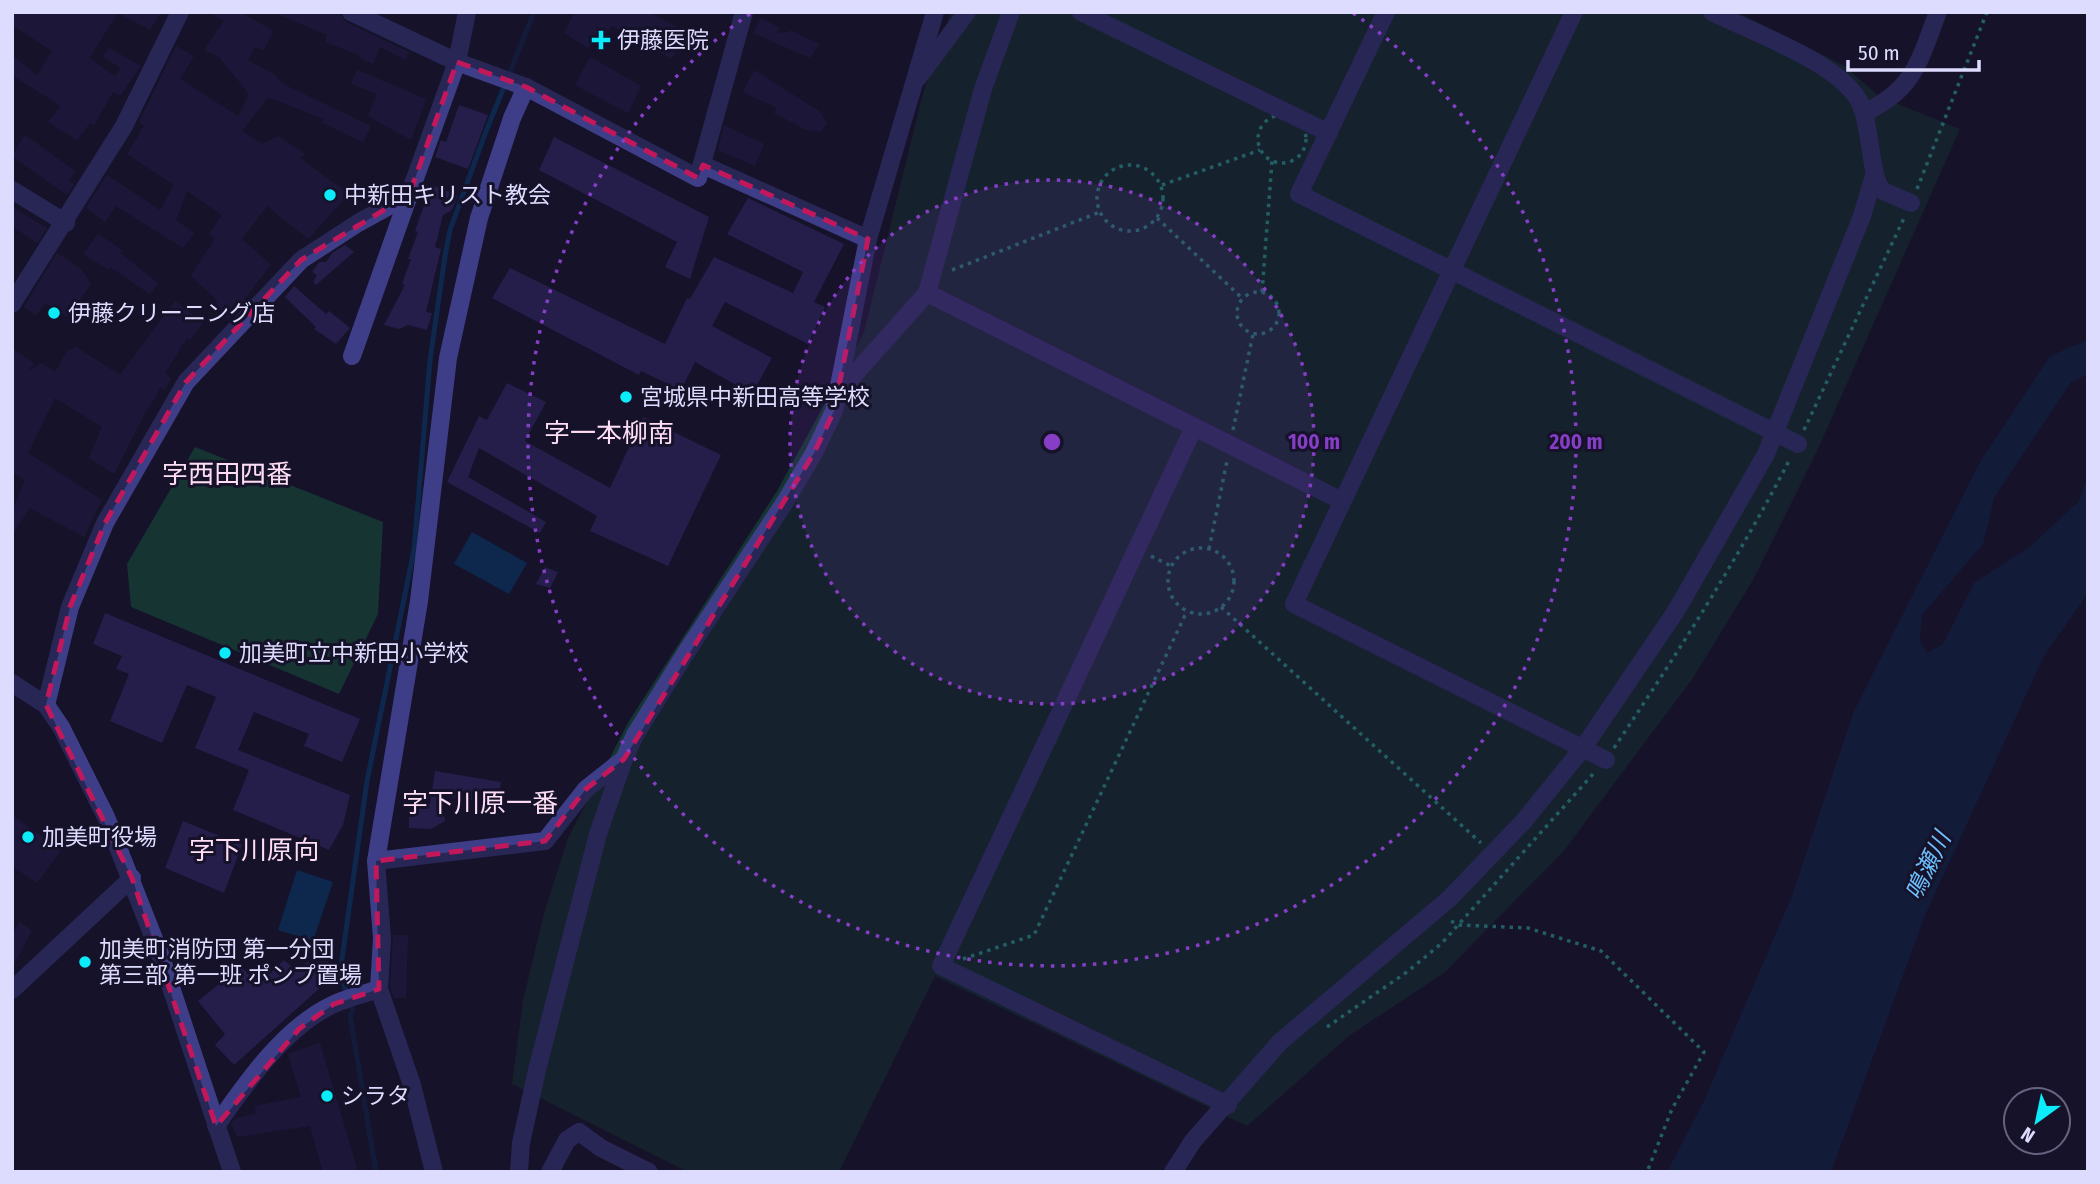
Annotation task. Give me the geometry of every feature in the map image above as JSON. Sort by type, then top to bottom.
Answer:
[{"type":"street","points":[[12,304],[66,223],[124,127],[180,12]]},
{"type":"street","points":[[351,12],[457,62],[498,74],[698,178],[744,12]]},
{"type":"street","points":[[352,356],[457,62],[467,12]]},
{"type":"street","points":[[519,1172],[521,1143],[537,1070],[598,834],[624,759],[687,652],[814,453],[834,411],[867,239],[935,12]]},
{"type":"street","points":[[912,86],[967,12]]},
{"type":"street","points":[[836,395],[928,286],[983,89],[1011,12]]},
{"type":"street","points":[[1081,12],[1329,133]]},
{"type":"street","points":[[1386,12],[1299,194],[1798,444]]},
{"type":"street","points":[[1574,12],[1294,604],[1606,760]]},
{"type":"street","points":[[1712,12],[1824,68],[1853,92],[1864,113],[1874,175],[1883,191],[1911,203]]},
{"type":"street","points":[[1864,113],[1884,104],[1903,89],[1917,67],[1938,12]]},
{"type":"street","points":[[435,1172],[412,1084],[379,989],[382,938],[376,861],[419,601],[448,358],[479,218],[523,86]]},
{"type":"street","points":[[703,165],[867,239]]},
{"type":"street","points":[[1173,1172],[1193,1141],[1228,1105],[1280,1042],[1434,913],[1523,822],[1583,748],[1676,611],[1724,530],[1775,433],[1862,216],[1874,175]]},
{"type":"street","points":[[12,190],[66,223]]},
{"type":"street","points":[[46,705],[70,607],[105,523],[186,382],[301,260],[358,223],[409,195]]},
{"type":"street","points":[[928,286],[1194,427],[1342,501]]},
{"type":"street","points":[[1194,427],[941,966],[1228,1105]]},
{"type":"street","points":[[12,683],[46,705],[67,738],[132,878],[232,1172]]},
{"type":"street","points":[[376,861],[545,841],[586,789],[624,759]]},
{"type":"street","points":[[12,990],[132,878]]},
{"type":"street","points":[[216,1126],[237,1096],[280,1047],[318,1013],[337,1003],[379,989]]},
{"type":"street","points":[[550,1172],[567,1140],[579,1132],[601,1148],[649,1172]]},
{"type":"path","points":[[1322,1031],[1407,972],[1459,925],[1606,760],[1680,650],[1760,516],[1798,444],[1911,203],[1987,12]]},
{"type":"path","points":[[1283,115],[1297,120],[1306,133],[1300,155],[1287,162],[1272,161],[1260,150],[1258,134],[1267,120],[1283,115]]},
{"type":"path","points":[[1162,185],[1260,150]]},
{"type":"path","points":[[1262,292],[1272,161]]},
{"type":"path","points":[[1127,164],[1148,169],[1162,185],[1164,196],[1157,218],[1149,226],[1128,231],[1107,222],[1100,212],[1097,191],[1108,173],[1117,167],[1127,164]]},
{"type":"path","points":[[928,286],[1100,212]]},
{"type":"path","points":[[1157,218],[1242,298]]},
{"type":"path","points":[[1255,291],[1262,292],[1274,298],[1279,311],[1276,324],[1266,332],[1253,334],[1241,326],[1237,312],[1242,298],[1255,291]]},
{"type":"path","points":[[1198,548],[1219,553],[1232,569],[1233,590],[1221,607],[1201,614],[1187,611],[1173,598],[1168,577],[1178,557],[1198,548]]},
{"type":"path","points":[[1221,607],[1481,843]]},
{"type":"path","points":[[941,966],[1034,935],[1187,611]]},
{"type":"path","points":[[1434,913],[1459,925],[1528,928],[1601,951],[1704,1052],[1672,1109],[1647,1172]]},
{"type":"highlighted area","points":[[457,62],[526,87],[698,178],[703,165],[868,239],[834,411],[814,453],[624,759],[586,789],[545,841],[376,861],[379,989],[334,1004],[299,1029],[216,1126],[132,878],[46,705],[70,607],[105,523],[186,382],[301,260],[409,195]]},
{"type":"green space","points":[[951,12],[1737,12],[1843,65],[1880,97],[1960,129],[1817,451],[1753,580],[1693,678],[1563,852],[1444,973],[1350,1035],[1247,1126],[935,976],[839,1172],[688,1172],[512,1084],[523,1000],[545,910],[568,838],[629,721],[777,491],[864,332],[922,97]]},
{"type":"green space","points":[[195,447],[383,522],[378,614],[339,694],[131,607],[127,564]]},
{"type":"water","name":"鳴瀬川","points":[[2088,340],[2088,374],[2071,382],[1994,498],[1983,544],[1922,615],[1920,641],[1927,653],[1943,644],[1974,583],[2031,546],[2079,501],[2088,475],[2088,593],[2044,656],[1925,915],[1831,1172],[1667,1172],[1703,1103],[1792,896],[1854,711],[1980,462],[2050,356]]},
{"type":"water","points":[[472,532],[527,563],[509,594],[454,564]]},
{"type":"water","points":[[297,870],[333,882],[313,941],[278,930]]},
{"type":"building","points":[[12,12],[161,12],[150,30],[118,13],[89,58],[115,76],[120,68],[103,56],[109,48],[141,66],[120,96],[113,92],[94,125],[90,123],[77,140],[48,122],[61,106],[12,75],[12,55],[37,76],[52,51],[12,25]]},
{"type":"building","points":[[209,12],[241,12],[273,31],[264,50],[255,47],[248,60],[275,75],[283,84],[371,126],[363,142],[322,123],[324,119],[268,97],[242,131],[262,144],[278,136],[305,154],[300,158],[349,194],[308,239],[267,206],[242,239],[271,265],[229,319],[214,306],[218,301],[191,276],[215,238],[209,234],[222,215],[187,191],[176,220],[194,233],[183,248],[116,206],[105,222],[86,208],[107,175],[160,210],[174,185],[127,154],[144,126],[139,122],[176,46],[194,56],[180,79],[238,116],[249,94],[219,57],[204,50],[224,21]]},
{"type":"building","points":[[272,12],[338,12],[346,22],[409,52],[406,60],[380,47],[373,64],[360,58],[361,56],[325,42],[327,35]]},
{"type":"building","points":[[575,12],[649,12],[686,32],[672,59],[612,26],[588,48],[564,33]]},
{"type":"building","points":[[761,18],[780,28],[777,33],[792,31],[819,44],[810,58],[753,33]]},
{"type":"building","points":[[590,57],[641,86],[628,113],[575,85]]},
{"type":"building","points":[[357,70],[426,99],[411,140],[368,116],[377,94],[351,84]]},
{"type":"building","points":[[754,70],[819,111],[827,123],[821,132],[806,130],[774,113],[777,108],[743,92]]},
{"type":"building","points":[[459,105],[488,115],[468,169],[435,157],[441,140],[446,142]]},
{"type":"building","points":[[724,125],[764,144],[755,166],[718,150]]},
{"type":"building","points":[[25,135],[75,171],[69,181],[74,184],[67,195],[12,156]]},
{"type":"building","points":[[554,137],[709,217],[690,279],[665,267],[677,242],[539,170]]},
{"type":"building","points":[[431,185],[458,195],[452,210],[443,215],[435,247],[441,249],[426,312],[432,313],[427,330],[408,325],[399,329],[384,325],[405,285],[402,284],[411,259],[408,259],[418,232],[415,231]]},
{"type":"building","points":[[748,198],[844,244],[814,302],[825,307],[808,344],[725,302],[712,326],[772,358],[752,394],[695,362],[681,390],[641,371],[639,375],[492,298],[510,268],[665,344],[687,298],[690,299],[714,257],[793,293],[803,272],[727,234]]},
{"type":"building","points":[[12,207],[47,228],[37,243],[12,226]]},
{"type":"building","points":[[98,234],[122,250],[120,253],[158,283],[150,294],[110,267],[109,270],[83,254]]},
{"type":"building","points":[[345,245],[354,252],[316,285],[313,282],[317,275],[312,272],[319,262],[326,262],[332,253]]},
{"type":"building","points":[[57,253],[81,269],[91,284],[67,317],[45,303],[36,315],[24,307]]},
{"type":"building","points":[[294,286],[326,314],[329,311],[350,328],[336,344],[314,329],[316,327],[285,297]]},
{"type":"building","points":[[175,301],[203,322],[190,340],[187,338],[165,373],[171,379],[164,390],[161,387],[144,415],[114,474],[89,458],[102,427],[55,398],[28,453],[102,500],[84,537],[30,508],[12,535],[12,512],[25,480],[12,472],[12,348],[34,363],[28,371],[42,363],[55,372],[67,351],[76,347],[120,375]]},
{"type":"building","points":[[507,383],[546,402],[525,441],[610,488],[643,417],[721,455],[668,566],[590,531],[597,516],[479,448],[468,477],[546,522],[540,533],[447,482],[479,416],[487,420]]},
{"type":"building","points":[[545,567],[558,572],[550,588],[536,584]]},
{"type":"building","points":[[105,613],[360,719],[342,762],[304,746],[309,734],[254,712],[238,750],[350,795],[343,825],[329,850],[233,810],[249,770],[195,748],[216,697],[187,685],[162,743],[110,721],[129,674],[116,669],[122,656],[93,644]]},
{"type":"building","points":[[435,771],[501,782],[497,806],[441,795],[445,821],[431,829],[409,828],[409,805],[430,804]]},
{"type":"building","name":"加美町役場","points":[[12,815],[61,850],[37,883],[12,866]]},
{"type":"building","points":[[183,821],[242,845],[224,893],[165,868]]},
{"type":"building","points":[[20,922],[32,931],[12,967],[12,934]]},
{"type":"building","points":[[393,935],[408,935],[406,998],[394,998],[390,987]]},
{"type":"building","points":[[284,960],[298,972],[307,962],[327,961],[335,969],[330,979],[234,1065],[215,1045],[225,1034],[198,1001],[241,966],[258,986]]},
{"type":"building","points":[[320,1043],[358,1172],[323,1172],[310,1126],[237,1137],[231,1124],[236,1118],[256,1114],[255,1106],[301,1097],[288,1054]]},
{"type":"waterway","points":[[376,1172],[350,1015],[353,1011],[340,973],[367,781],[414,550],[430,360],[450,230],[534,12]]},
{"type":"place","name":"伊藤医院","points":[[601,40]]},
{"type":"place","name":"中新田キリスト教会","points":[[330,195]]},
{"type":"place","name":"伊藤クリーニング店","points":[[54,313]]},
{"type":"place","name":"宮城県中新田高等学校","points":[[626,397]]},
{"type":"place","name":"加美町立中新田小学校","points":[[225,653]]},
{"type":"place","name":"加美町役場","points":[[28,837]]},
{"type":"place","name":"加美町消防団 第一分団 第三部 第一班 ポンプ置場","points":[[85,962]]},
{"type":"place","name":"シラタ","points":[[327,1096]]},
{"type":"district","name":"字一本柳南","points":[[609,433]]},
{"type":"district","name":"字西田四番","points":[[227,474]]},
{"type":"district","name":"字下川原一番","points":[[480,803]]},
{"type":"district","name":"字下川原向","points":[[254,850]]}]
